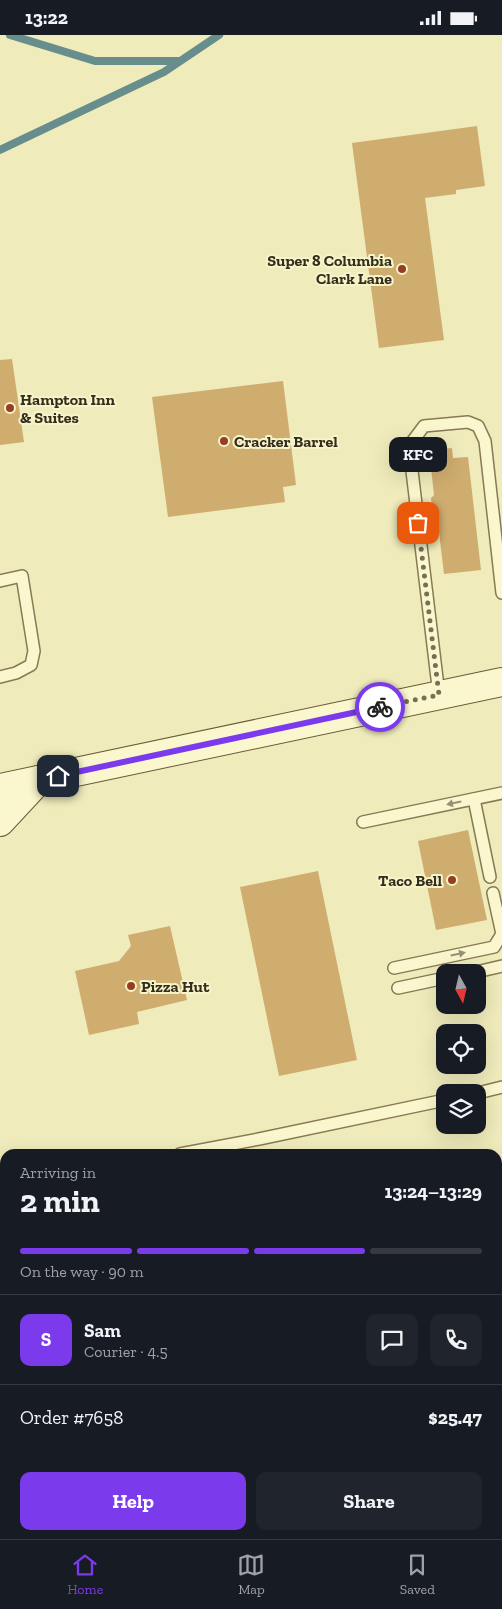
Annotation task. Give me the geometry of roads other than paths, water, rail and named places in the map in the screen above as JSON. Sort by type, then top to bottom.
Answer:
[{"type":"main road","points":[[0,788],[502,683]]},
{"type":"main road","points":[[0,823],[39,780]]},
{"type":"lane","points":[[439,695],[408,446],[424,426],[468,422],[478,427],[485,441],[502,593]]},
{"type":"lane","points":[[0,581],[22,576],[34,651],[31,665],[16,673],[0,677]]},
{"type":"lane","points":[[363,822],[502,793]]},
{"type":"lane","points":[[474,799],[490,877]]},
{"type":"lane","points":[[394,968],[494,947],[502,934],[493,893]]},
{"type":"lane","points":[[486,970],[502,966]]},
{"type":"lane","points":[[398,988],[436,980]]},
{"type":"lane","points":[[486,1091],[502,1087]]},
{"type":"lane","points":[[237,1149],[436,1102]]},
{"type":"waterway","points":[[10,35],[95,61],[179,61]]},
{"type":"waterway","points":[[0,150],[164,72],[219,35]]},
{"type":"place","name":"Super 8 Columbia Clark Lane","points":[[402,269]]},
{"type":"place","name":"Hampton Inn & Suites","points":[[10,408]]},
{"type":"place","name":"Cracker Barrel","points":[[224,441]]},
{"type":"place","name":"KFC","points":[[418,523]]},
{"type":"place","name":"Taco Bell","points":[[452,880]]},
{"type":"place","name":"Pizza Hut","points":[[131,986]]}]
